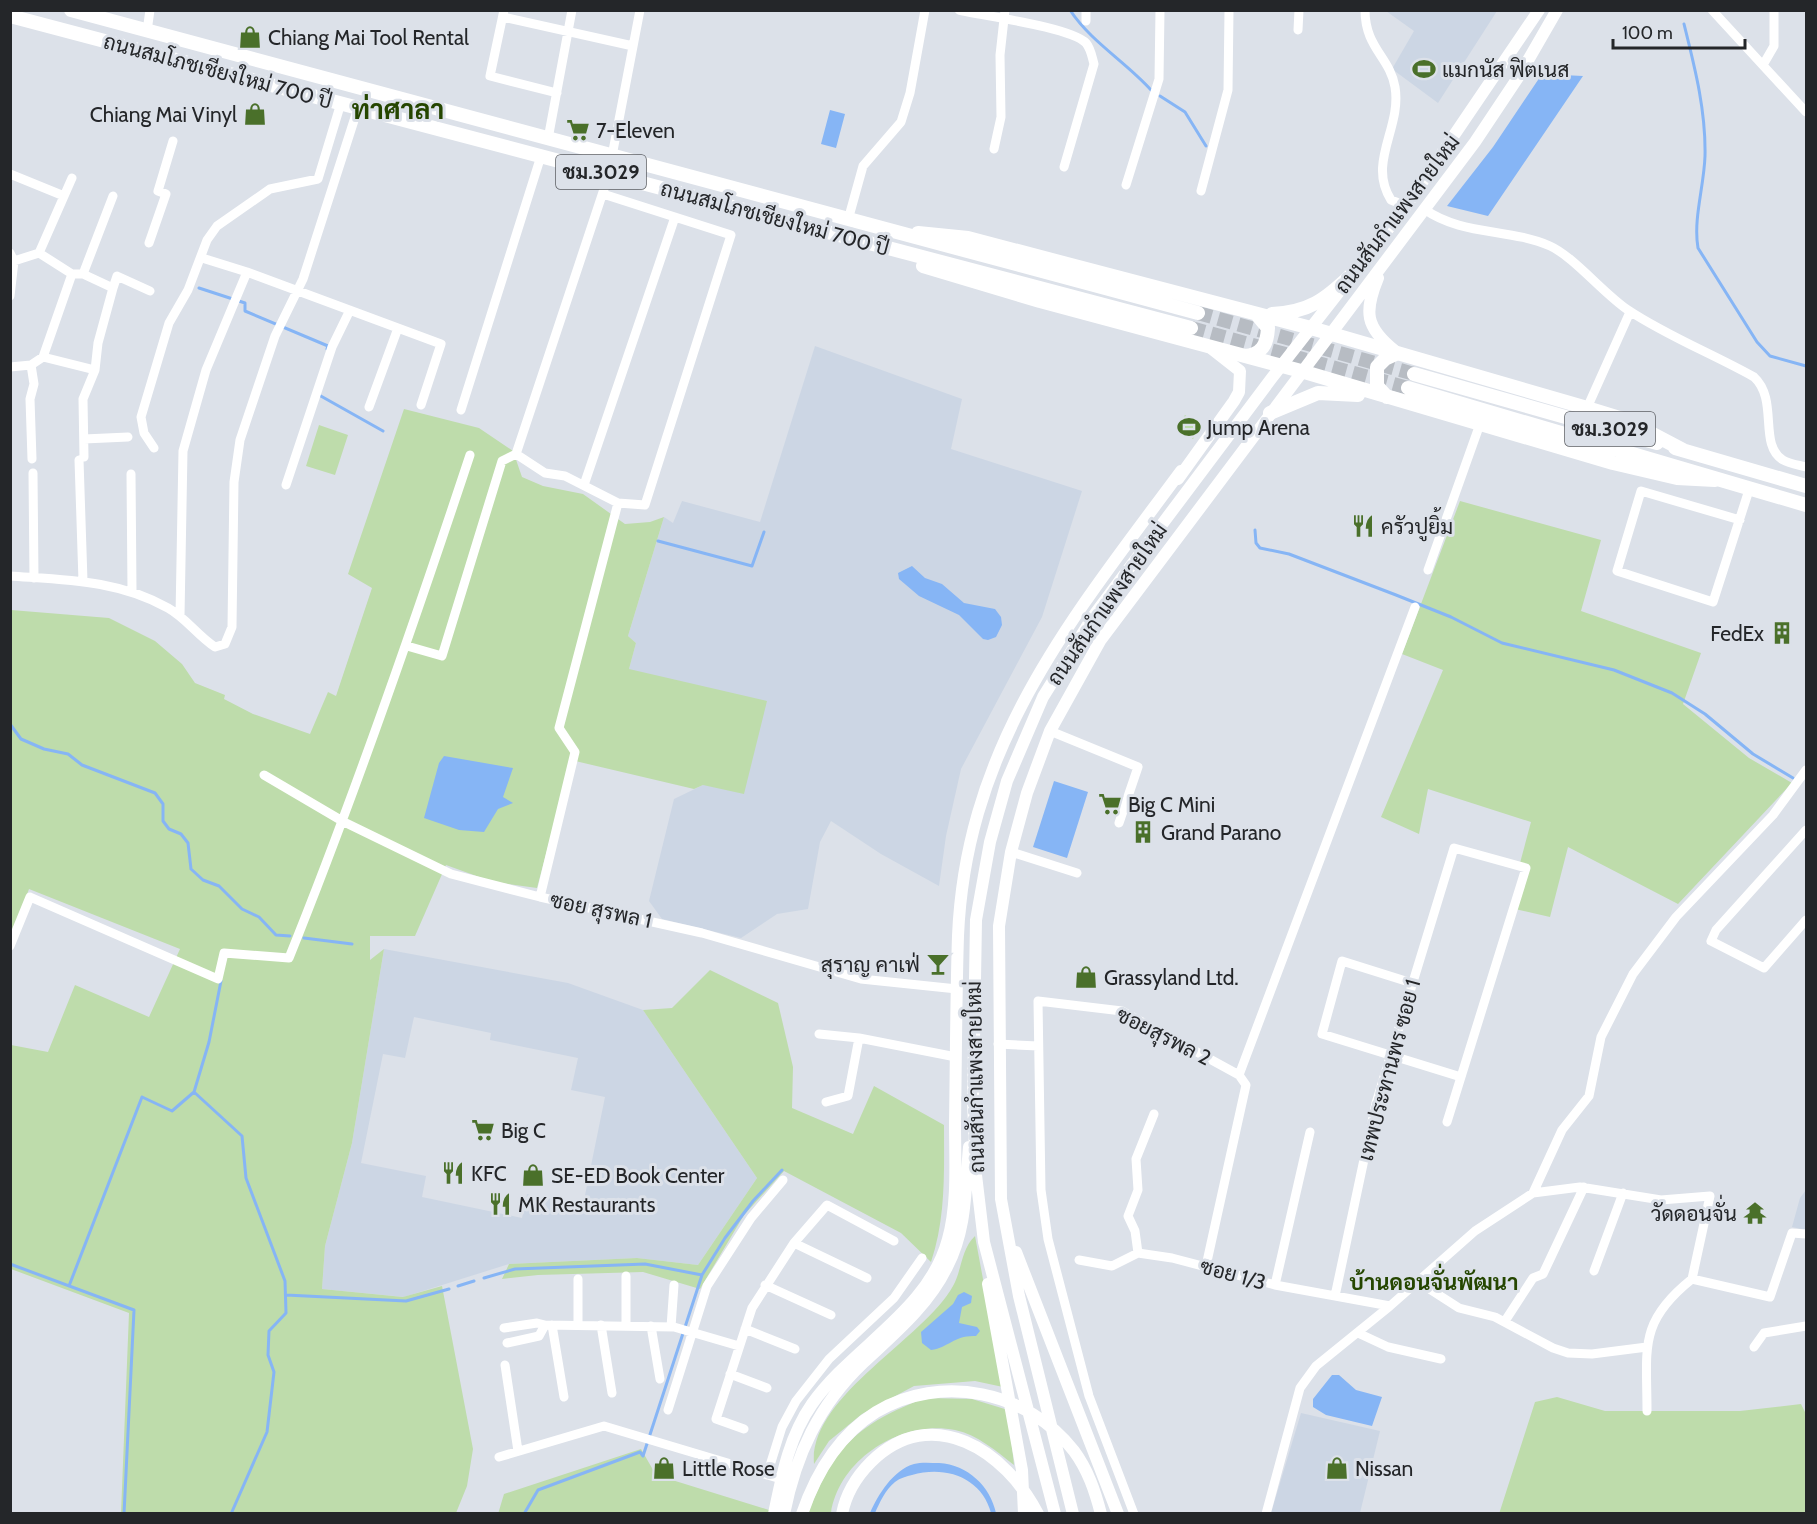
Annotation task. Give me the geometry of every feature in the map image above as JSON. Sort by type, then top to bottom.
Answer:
[{"type":"main road","name":"ถนนสมโภชเชียงใหม่ 700 ปี","points":[[71,10],[100,14],[147,31],[1198,313]]},
{"type":"main road","name":"ถนนสันกำแพงสายใหม่","points":[[1055,1514],[1012,1342],[984,1242],[976,1175],[973,1101],[974,954],[983,877],[999,809],[1017,755],[1043,697],[1073,646],[1144,547],[1406,206],[1540,10]]},
{"type":"main road","points":[[1540,10],[1555,14]]},
{"type":"main road","name":"ถนนสันกำแพงสายใหม่","points":[[1073,1514],[1029,1339],[1004,1222],[999,1165],[999,926],[1011,852],[1027,793],[1050,731],[1100,641],[1329,333],[1383,266],[1475,142],[1519,76],[1555,14]]},
{"type":"main road","name":"ถนนสมโภชเชียงใหม่ 700 ปี","points":[[10,16],[1191,328]]},
{"type":"main road","points":[[895,232],[934,233],[968,238],[1258,316],[1311,328],[1626,420],[1683,450]]},
{"type":"main road","points":[[889,248],[925,267],[971,282],[1241,357],[1301,371],[1387,398],[1677,478],[1715,480]]},
{"type":"main road","points":[[1383,266],[1372,291],[1368,314],[1377,335],[1398,353]]},
{"type":"main road","points":[[1258,316],[1298,312],[1326,298],[1351,275]]},
{"type":"main road","points":[[1241,357],[1256,354],[1266,343],[1268,328],[1258,316]]},
{"type":"main road","points":[[774,1514],[793,1438],[813,1404],[843,1368],[914,1299],[934,1272],[948,1239],[954,1194],[957,984],[962,902],[977,820],[999,754],[1036,675],[1064,630],[1239,392],[1240,371],[1212,349]]},
{"type":"main road","points":[[1387,398],[1377,386],[1377,367],[1385,358],[1398,353]]},
{"type":"main road","name":"ชม.3029","points":[[1413,374],[1806,486]]},
{"type":"main road","name":"ชม.3029","points":[[1408,388],[1806,505]]},
{"type":"main road","points":[[1270,413],[1318,393],[1336,392],[1387,398]]},
{"type":"main road","points":[[1144,547],[1181,471]]},
{"type":"main road","points":[[1036,675],[1073,646]]},
{"type":"main road","points":[[977,820],[983,877]]},
{"type":"main road","points":[[957,984],[974,954]]},
{"type":"main road","points":[[784,1514],[800,1454],[822,1410],[862,1364],[917,1311],[947,1268],[963,1220],[973,1101]]},
{"type":"main road","points":[[1004,1222],[1120,1514]]},
{"type":"main road","points":[[984,1242],[989,1290],[1022,1470],[1024,1514]]},
{"type":"main road","points":[[802,1514],[826,1462],[837,1447],[863,1422],[877,1412],[924,1394],[970,1392],[993,1396],[1021,1407],[1061,1437],[1087,1473],[1101,1514]]},
{"type":"main road","points":[[842,1514],[855,1480],[877,1457],[898,1443],[926,1436],[953,1438],[987,1453],[1020,1482],[1038,1514]]},
{"type":"street","points":[[147,31],[150,10]]},
{"type":"street","points":[[548,139],[572,10]]},
{"type":"street","points":[[612,156],[640,10]]},
{"type":"street","points":[[848,220],[863,166],[901,122],[910,93],[925,10]]},
{"type":"street","points":[[959,10],[1004,15],[1059,31],[1084,41],[1090,49],[1094,64],[1064,167]]},
{"type":"street","points":[[1086,10],[1086,21]]},
{"type":"street","points":[[1125,185],[1159,79],[1160,10]]},
{"type":"street","points":[[1201,191],[1228,90],[1229,10]]},
{"type":"street","points":[[1298,30],[1299,10]]},
{"type":"street","points":[[1365,10],[1367,34],[1391,73],[1395,87],[1393,118],[1380,177],[1391,200],[1406,206]]},
{"type":"street","points":[[1712,10],[1806,112]]},
{"type":"street","points":[[1763,65],[1774,46],[1774,10]]},
{"type":"street","points":[[557,93],[490,76],[503,14],[633,46]]},
{"type":"street","points":[[994,149],[1003,98],[1000,55],[1004,15]]},
{"type":"street","points":[[154,448],[144,433],[141,417],[169,323],[202,258],[207,240],[217,226],[270,189],[318,178],[341,103]]},
{"type":"street","points":[[10,576],[83,581],[132,590],[180,616],[215,647],[222,647],[230,636],[233,601],[237,454],[278,330],[299,291],[358,108]]},
{"type":"street","points":[[149,243],[166,194],[158,191],[173,141]]},
{"type":"street","points":[[461,410],[541,156]]},
{"type":"street","points":[[10,174],[64,196]]},
{"type":"street","points":[[407,646],[442,656],[502,461],[516,454],[609,174]]},
{"type":"street","points":[[39,253],[72,178]]},
{"type":"street","points":[[516,454],[545,473],[565,476],[618,503],[645,505],[732,235],[603,194]]},
{"type":"street","points":[[83,274],[113,196]]},
{"type":"street","points":[[1424,209],[1439,220],[1470,230],[1513,234],[1552,247],[1609,297],[1630,312],[1754,377],[1766,393],[1772,448],[1785,461],[1806,466]]},
{"type":"street","points":[[584,485],[675,217]]},
{"type":"street","points":[[10,296],[12,257],[39,253],[72,274],[83,274],[113,288]]},
{"type":"street","points":[[202,258],[248,272],[441,344],[421,405]]},
{"type":"street","points":[[180,616],[183,451],[206,370],[234,300],[248,272]]},
{"type":"street","points":[[10,367],[31,365],[43,357],[72,274]]},
{"type":"street","points":[[83,581],[81,459],[84,439],[83,399],[95,370],[98,343],[117,276],[150,291]]},
{"type":"street","points":[[286,485],[332,347],[350,310]]},
{"type":"street","points":[[1587,408],[1630,312]]},
{"type":"street","points":[[369,407],[398,328]]},
{"type":"street","points":[[43,357],[95,370]]},
{"type":"street","points":[[31,365],[34,384],[30,399],[32,459]]},
{"type":"street","points":[[1428,570],[1480,424]]},
{"type":"street","points":[[84,439],[128,437]]},
{"type":"street","points":[[10,946],[30,897],[218,979],[224,952],[289,958],[344,822],[407,646],[470,455]]},
{"type":"street","points":[[33,473],[34,578]]},
{"type":"street","points":[[131,474],[132,590]]},
{"type":"street","points":[[1740,520],[1641,491],[1617,571],[1713,602],[1740,520],[1749,490]]},
{"type":"street","points":[[540,897],[575,752],[559,728],[618,503]]},
{"type":"street","points":[[1239,1075],[1415,607]]},
{"type":"street","points":[[1050,731],[1138,767],[1119,823]]},
{"type":"street","points":[[1533,1193],[1562,1130],[1589,1096],[1601,1036],[1633,974],[1696,894],[1803,784],[1806,770]]},
{"type":"street","name":"ซอย สุรพล 1","points":[[264,775],[344,822],[452,874],[540,897],[702,933],[861,978],[957,984]]},
{"type":"street","points":[[1806,832],[1716,930],[1711,941],[1764,968],[1806,920]]},
{"type":"street","name":"เทพประทานพร ซอย 1","points":[[1335,1296],[1376,1103],[1454,848],[1526,868],[1461,1077]]},
{"type":"street","points":[[1011,852],[1077,873]]},
{"type":"street","points":[[1413,982],[1342,961],[1322,1034],[1461,1077],[1447,1122]]},
{"type":"street","name":"ซอยสุรพล 2","points":[[1038,1046],[1038,1001],[1102,1007],[1122,1011],[1239,1075],[1246,1085],[1206,1266]]},
{"type":"street","points":[[819,1034],[859,1038],[956,1057]]},
{"type":"street","points":[[826,1102],[848,1096],[859,1038]]},
{"type":"street","points":[[999,1044],[1038,1046],[1041,1190],[1048,1239],[1089,1396],[1134,1514]]},
{"type":"street","points":[[1079,1260],[1112,1266],[1138,1253],[1135,1231],[1128,1216],[1138,1190],[1136,1159],[1154,1114]]},
{"type":"street","points":[[1275,1285],[1310,1132]]},
{"type":"street","points":[[669,1410],[689,1332],[707,1286],[751,1218],[783,1180]]},
{"type":"street","points":[[1505,1322],[1533,1278],[1544,1274],[1584,1187]]},
{"type":"street","points":[[1266,1514],[1304,1378],[1475,1231],[1533,1193],[1584,1187],[1661,1200],[1710,1196],[1692,1279],[1659,1309],[1647,1347],[1647,1411]]},
{"type":"street","points":[[1594,1271],[1623,1193]]},
{"type":"street","points":[[744,1429],[716,1419],[752,1308],[794,1243],[827,1205],[894,1241]]},
{"type":"street","points":[[1692,1279],[1770,1297],[1792,1233],[1806,1234]]},
{"type":"street","points":[[794,1243],[867,1278]]},
{"type":"street","name":"ซอย 1/3","points":[[1138,1253],[1206,1266],[1275,1285],[1390,1306]]},
{"type":"street","points":[[767,1475],[789,1413],[810,1381],[829,1359],[902,1289],[922,1258]]},
{"type":"street","points":[[626,1276],[627,1325]]},
{"type":"street","points":[[578,1279],[578,1325]]},
{"type":"street","points":[[1417,1281],[1459,1308],[1505,1322],[1553,1348],[1568,1353],[1592,1354],[1647,1347]]},
{"type":"street","points":[[673,1327],[674,1285]]},
{"type":"street","points":[[765,1286],[831,1314]]},
{"type":"street","points":[[902,1289],[914,1299]]},
{"type":"street","points":[[504,1328],[537,1323],[673,1327],[739,1346]]},
{"type":"street","points":[[601,1324],[612,1393]]},
{"type":"street","points":[[507,1343],[538,1336],[548,1325]]},
{"type":"street","points":[[548,1325],[564,1397]]},
{"type":"street","points":[[651,1326],[660,1379]]},
{"type":"street","points":[[1754,1347],[1764,1333],[1806,1326]]},
{"type":"street","points":[[745,1329],[795,1349]]},
{"type":"street","points":[[1358,1333],[1388,1347],[1441,1359]]},
{"type":"street","points":[[505,1365],[518,1451]]},
{"type":"street","points":[[730,1374],[767,1388]]},
{"type":"street","points":[[499,1457],[600,1427],[652,1440],[781,1479]]},
{"type":"shaded area","points":[[1386,11],[1497,11],[1438,103],[1392,69],[1414,31]]},
{"type":"shaded area","points":[[815,346],[962,399],[951,449],[1082,491],[1042,617],[961,769],[946,836],[939,886],[881,854],[831,821],[820,842],[808,909],[777,914],[741,938],[662,919],[649,901],[674,799],[703,785],[629,669],[636,643],[628,636],[664,517],[673,523],[682,501],[760,522]]},
{"type":"shaded area","points":[[384,949],[568,983],[643,1010],[757,1178],[698,1265],[637,1258],[509,1264],[404,1297],[322,1289],[325,1246],[352,1143]],"holes":[[[414,1017],[491,1033],[490,1040],[578,1058],[571,1090],[605,1097],[583,1205],[527,1194],[522,1218],[422,1197],[426,1176],[361,1163],[383,1054],[405,1058]]]},
{"type":"shaded area","points":[[1806,1190],[1806,1230],[1792,1227],[1800,1198]]},
{"type":"shaded area","points":[[1301,1413],[1380,1431],[1360,1513],[1271,1513]]},
{"type":"green space","points":[[404,409],[479,428],[513,451],[522,477],[543,486],[583,494],[625,524],[650,522],[664,517],[628,636],[636,643],[629,669],[767,701],[744,794],[703,785],[694,789],[571,760],[537,888],[493,882],[446,865],[415,936],[370,936],[370,960],[384,949],[352,1143],[325,1246],[322,1289],[403,1297],[442,1286],[473,1449],[467,1486],[456,1513],[121,1513],[129,1313],[11,1269],[11,1045],[48,1052],[75,985],[149,1017],[180,949],[29,889],[11,937],[11,610],[109,618],[155,641],[182,664],[195,683],[225,695],[224,699],[253,714],[310,734],[328,692],[336,696],[372,588],[348,574]]},
{"type":"green space","name":"Jump Arena","points":[[1185,415],[1201,426],[1193,439],[1176,427]]},
{"type":"green space","points":[[319,425],[348,435],[335,475],[306,466]]},
{"type":"green space","points":[[1460,501],[1601,540],[1581,611],[1701,653],[1683,704],[1749,758],[1792,783],[1678,904],[1568,847],[1550,917],[1515,909],[1529,864],[1520,863],[1531,822],[1428,789],[1419,834],[1381,817],[1443,670],[1402,654]]},
{"type":"green space","points":[[710,970],[778,1003],[793,1067],[792,1108],[853,1134],[874,1086],[944,1125],[942,1211],[931,1262],[901,1233],[784,1171],[744,1215],[700,1289],[643,1272],[538,1275],[502,1279],[509,1264],[637,1258],[698,1265],[757,1178],[643,1010],[672,1008]]},
{"type":"green space","points":[[975,1236],[1003,1387],[975,1381],[914,1386],[862,1414],[829,1441],[814,1464],[817,1439],[829,1416],[847,1392],[938,1306],[953,1286],[964,1253]]},
{"type":"green space","points":[[1557,1397],[1605,1411],[1740,1411],[1801,1404],[1806,1414],[1806,1512],[1499,1514],[1535,1402]]},
{"type":"green space","points":[[925,1398],[972,1399],[1008,1410],[1014,1465],[986,1444],[963,1432],[935,1428],[914,1431],[895,1437],[876,1447],[860,1460],[846,1476],[836,1493],[831,1513],[808,1514],[828,1471],[851,1440],[882,1418]]},
{"type":"green space","points":[[641,1449],[656,1475],[769,1510],[769,1514],[498,1514],[504,1494]]},
{"type":"water","points":[[1542,74],[1583,76],[1488,216],[1447,206],[1493,147]]},
{"type":"water","points":[[830,110],[845,114],[836,148],[821,144]]},
{"type":"water","points":[[912,566],[925,578],[942,584],[964,603],[995,609],[1001,617],[1002,625],[996,637],[983,639],[959,615],[919,596],[899,579],[898,573]]},
{"type":"water","points":[[444,756],[513,768],[503,797],[513,803],[498,809],[484,832],[459,830],[424,818],[439,763]]},
{"type":"water","points":[[1054,781],[1088,792],[1067,858],[1033,847]]},
{"type":"water","points":[[964,1292],[972,1296],[971,1303],[962,1307],[959,1323],[977,1327],[980,1331],[976,1336],[962,1337],[931,1350],[922,1343],[921,1332],[953,1304],[958,1295]]},
{"type":"water","points":[[1332,1375],[1339,1375],[1356,1390],[1382,1397],[1372,1426],[1326,1415],[1313,1407],[1313,1399]]},
{"type":"water","points":[[917,1463],[939,1463],[959,1468],[976,1479],[989,1494],[996,1513],[991,1513],[980,1491],[961,1477],[950,1473],[925,1472],[904,1477],[891,1485],[875,1513],[870,1513],[882,1491],[899,1472]]},
{"type":"waterway","points":[[1070,10],[1098,42],[1151,90]]},
{"type":"waterway","points":[[1684,24],[1704,123],[1705,156],[1697,226],[1698,248],[1757,342],[1770,356],[1806,366]]},
{"type":"waterway","points":[[1160,96],[1185,112],[1206,146]]},
{"type":"waterway","points":[[199,288],[245,303],[245,311],[328,346],[327,349]]},
{"type":"waterway","points":[[319,395],[383,431]]},
{"type":"waterway","points":[[1255,530],[1256,543],[1260,548],[1289,554],[1396,595],[1451,617],[1502,643],[1614,670],[1672,693],[1705,714],[1753,754],[1793,778]]},
{"type":"waterway","points":[[658,541],[752,566],[764,532]]},
{"type":"waterway","points":[[10,724],[21,739],[44,749],[68,754],[82,765],[155,793],[163,804],[163,821],[169,829],[181,834],[188,843],[191,869],[203,880],[219,886],[242,909],[259,917],[276,935],[290,936]]},
{"type":"waterway","points":[[304,938],[352,944]]},
{"type":"waterway","points":[[221,981],[209,1042],[194,1092],[242,1136],[246,1178],[285,1281],[286,1313],[269,1331],[268,1355],[274,1372],[267,1432],[231,1514]]},
{"type":"waterway","points":[[69,1286],[142,1097],[172,1111],[194,1092]]},
{"type":"waterway","points":[[524,1514],[538,1490],[640,1452],[643,1456],[702,1275],[725,1238],[753,1201],[782,1170]]},
{"type":"waterway","points":[[10,1264],[134,1310],[124,1514]]},
{"type":"waterway","points":[[484,1278],[515,1269],[645,1264],[702,1275]]},
{"type":"waterway","points":[[458,1286],[474,1281]]},
{"type":"waterway","points":[[286,1295],[406,1301],[449,1289]]},
{"type":"tunnel","points":[[1198,313],[1414,374]]},
{"type":"tunnel","points":[[1191,328],[1408,388]]},
{"type":"place","name":"Chiang Mai Tool Rental","points":[[250,37]]},
{"type":"place","name":"แมกนัส ฟิตเนส","points":[[1424,69]]},
{"type":"place","name":"Chiang Mai Vinyl","points":[[255,114]]},
{"type":"place","name":"7-Eleven","points":[[578,130]]},
{"type":"place","name":"Jump Arena","points":[[1189,427]]},
{"type":"place","name":"ครัวปูยิ้ม","points":[[1363,526]]},
{"type":"place","name":"FedEx","points":[[1782,633]]},
{"type":"place","name":"Big C Mini","points":[[1110,804]]},
{"type":"place","name":"Grand Parano","points":[[1143,832]]},
{"type":"place","name":"สุราญ คาเฟ่","points":[[938,964]]},
{"type":"place","name":"Grassyland Ltd.","points":[[1086,977]]},
{"type":"place","name":"Big C","points":[[483,1130]]},
{"type":"place","name":"KFC","points":[[453,1173]]},
{"type":"place","name":"SE-ED Book Center","points":[[533,1175]]},
{"type":"place","name":"MK Restaurants","points":[[500,1204]]},
{"type":"place","name":"วัดดอนจั่น","points":[[1755,1213]]},
{"type":"place","name":"Little Rose","points":[[664,1468]]},
{"type":"place","name":"Nissan","points":[[1337,1468]]},
{"type":"district","name":"ท่าศาลา","points":[[398,109]]},
{"type":"district","name":"บ้านดอนจั่นพัฒนา","points":[[1434,1282]]}]
